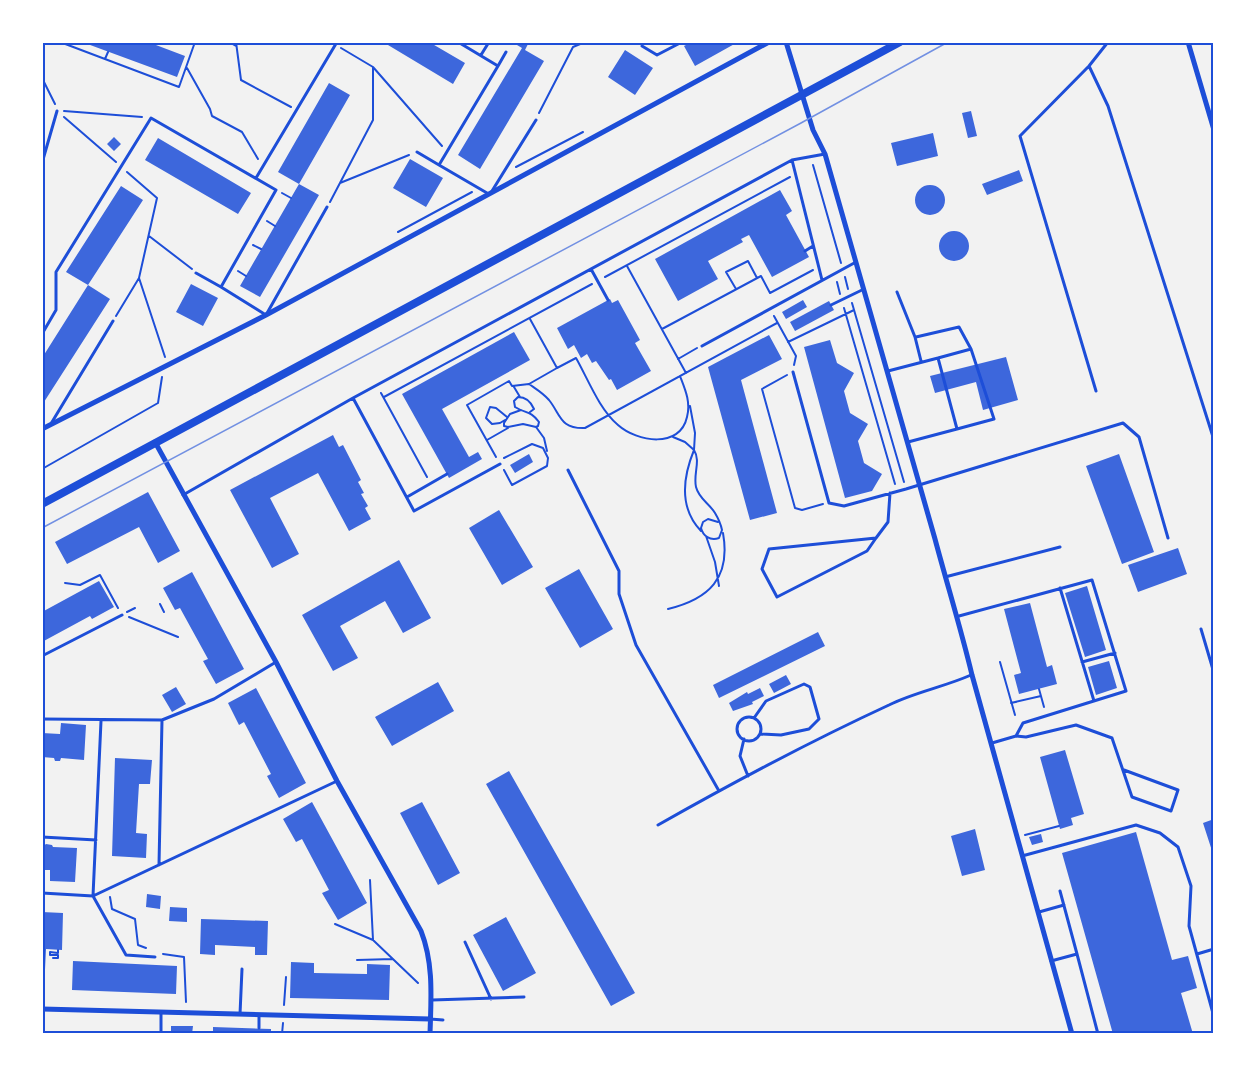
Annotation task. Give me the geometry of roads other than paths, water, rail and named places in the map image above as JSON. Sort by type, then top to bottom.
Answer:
[{"type":"main road","points":[[42,504],[900,42]]},
{"type":"street","points":[[42,429],[266,315],[769,42]]},
{"type":"street","points":[[786,42],[813,130],[825,154],[888,371],[958,616],[972,675],[1072,1034]]},
{"type":"street","points":[[1188,42],[1214,130]]},
{"type":"street","points":[[155,442],[276,662],[337,781],[421,931],[431,965],[430,1034]]},
{"type":"street","points":[[42,1009],[430,1019]]},
{"type":"lane","points":[[459,42],[498,66]]},
{"type":"lane","points":[[481,55],[489,42]]},
{"type":"lane","points":[[642,46],[657,56],[682,42]]},
{"type":"lane","points":[[1096,391],[1020,136],[1089,66],[1108,42]]},
{"type":"lane","points":[[256,178],[336,43]]},
{"type":"lane","points":[[439,165],[506,52]]},
{"type":"lane","points":[[1089,66],[1108,106],[1214,440]]},
{"type":"lane","points":[[42,163],[57,111]]},
{"type":"lane","points":[[42,334],[56,310],[56,272],[151,118],[276,190],[221,287]]},
{"type":"lane","points":[[417,152],[489,195],[536,120]]},
{"type":"lane","points":[[183,495],[353,398],[792,160],[825,154]]},
{"type":"lane","points":[[792,160],[822,280]]},
{"type":"lane","points":[[196,273],[266,315],[327,207]]},
{"type":"lane","points":[[805,250],[813,246]]},
{"type":"lane","points":[[702,346],[856,262]]},
{"type":"lane","points":[[591,269],[608,300]]},
{"type":"lane","points":[[831,305],[864,289]]},
{"type":"lane","points":[[897,292],[915,337],[922,362]]},
{"type":"lane","points":[[50,425],[113,321]]},
{"type":"lane","points":[[908,442],[994,419],[971,349],[958,327],[915,337]]},
{"type":"lane","points":[[888,371],[971,349]]},
{"type":"lane","points":[[938,358],[957,429]]},
{"type":"lane","points":[[793,372],[829,502],[844,506],[897,492],[1122,423],[1139,437],[1168,538]]},
{"type":"lane","points":[[353,398],[414,511],[500,464]]},
{"type":"lane","points":[[568,470],[619,571],[619,594],[636,645],[719,791]]},
{"type":"lane","points":[[407,497],[447,474]]},
{"type":"lane","points":[[876,538],[769,549],[762,569],[777,597],[867,551],[888,522],[890,493]]},
{"type":"lane","points":[[945,577],[1060,547]]},
{"type":"lane","points":[[958,616],[1092,580],[1126,691],[1023,723],[1016,736]]},
{"type":"lane","points":[[1060,588],[1094,701]]},
{"type":"lane","points":[[42,656],[122,615]]},
{"type":"lane","points":[[1201,629],[1214,673]]},
{"type":"lane","points":[[1082,662],[1114,653]]},
{"type":"lane","points":[[42,719],[162,720],[214,699],[276,662]]},
{"type":"lane","points":[[658,825],[719,791],[892,703],[949,685],[972,675]]},
{"type":"lane","points":[[754,718],[766,701],[804,684],[810,687],[819,719],[809,729],[781,735],[760,734],[753,740],[744,739],[738,732],[739,724],[745,718],[754,718],[760,725],[760,734]]},
{"type":"lane","points":[[159,865],[162,720]]},
{"type":"lane","points":[[101,721],[93,896],[126,956],[155,957]]},
{"type":"lane","points":[[992,743],[1016,736],[1026,737],[1076,725],[1112,738],[1132,797],[1171,811],[1178,790],[1124,770]]},
{"type":"lane","points":[[744,739],[740,756],[748,776]]},
{"type":"lane","points":[[42,893],[93,896],[337,781]]},
{"type":"lane","points":[[1022,856],[1136,825],[1160,833],[1178,847],[1191,885],[1189,926],[1214,1017]]},
{"type":"lane","points":[[42,837],[96,840]]},
{"type":"lane","points":[[1060,891],[1098,1034]]},
{"type":"lane","points":[[1039,912],[1064,905]]},
{"type":"lane","points":[[465,942],[491,999]]},
{"type":"lane","points":[[1197,954],[1212,949]]},
{"type":"lane","points":[[1052,961],[1077,954]]},
{"type":"lane","points":[[240,1014],[242,969]]},
{"type":"lane","points":[[430,1000],[524,997]]},
{"type":"lane","points":[[161,1012],[161,1034]]},
{"type":"lane","points":[[259,1015],[259,1028]]},
{"type":"lane","points":[[430,1019],[443,1020]]},
{"type":"tram line","points":[[42,528],[801,123],[948,42]]}]
